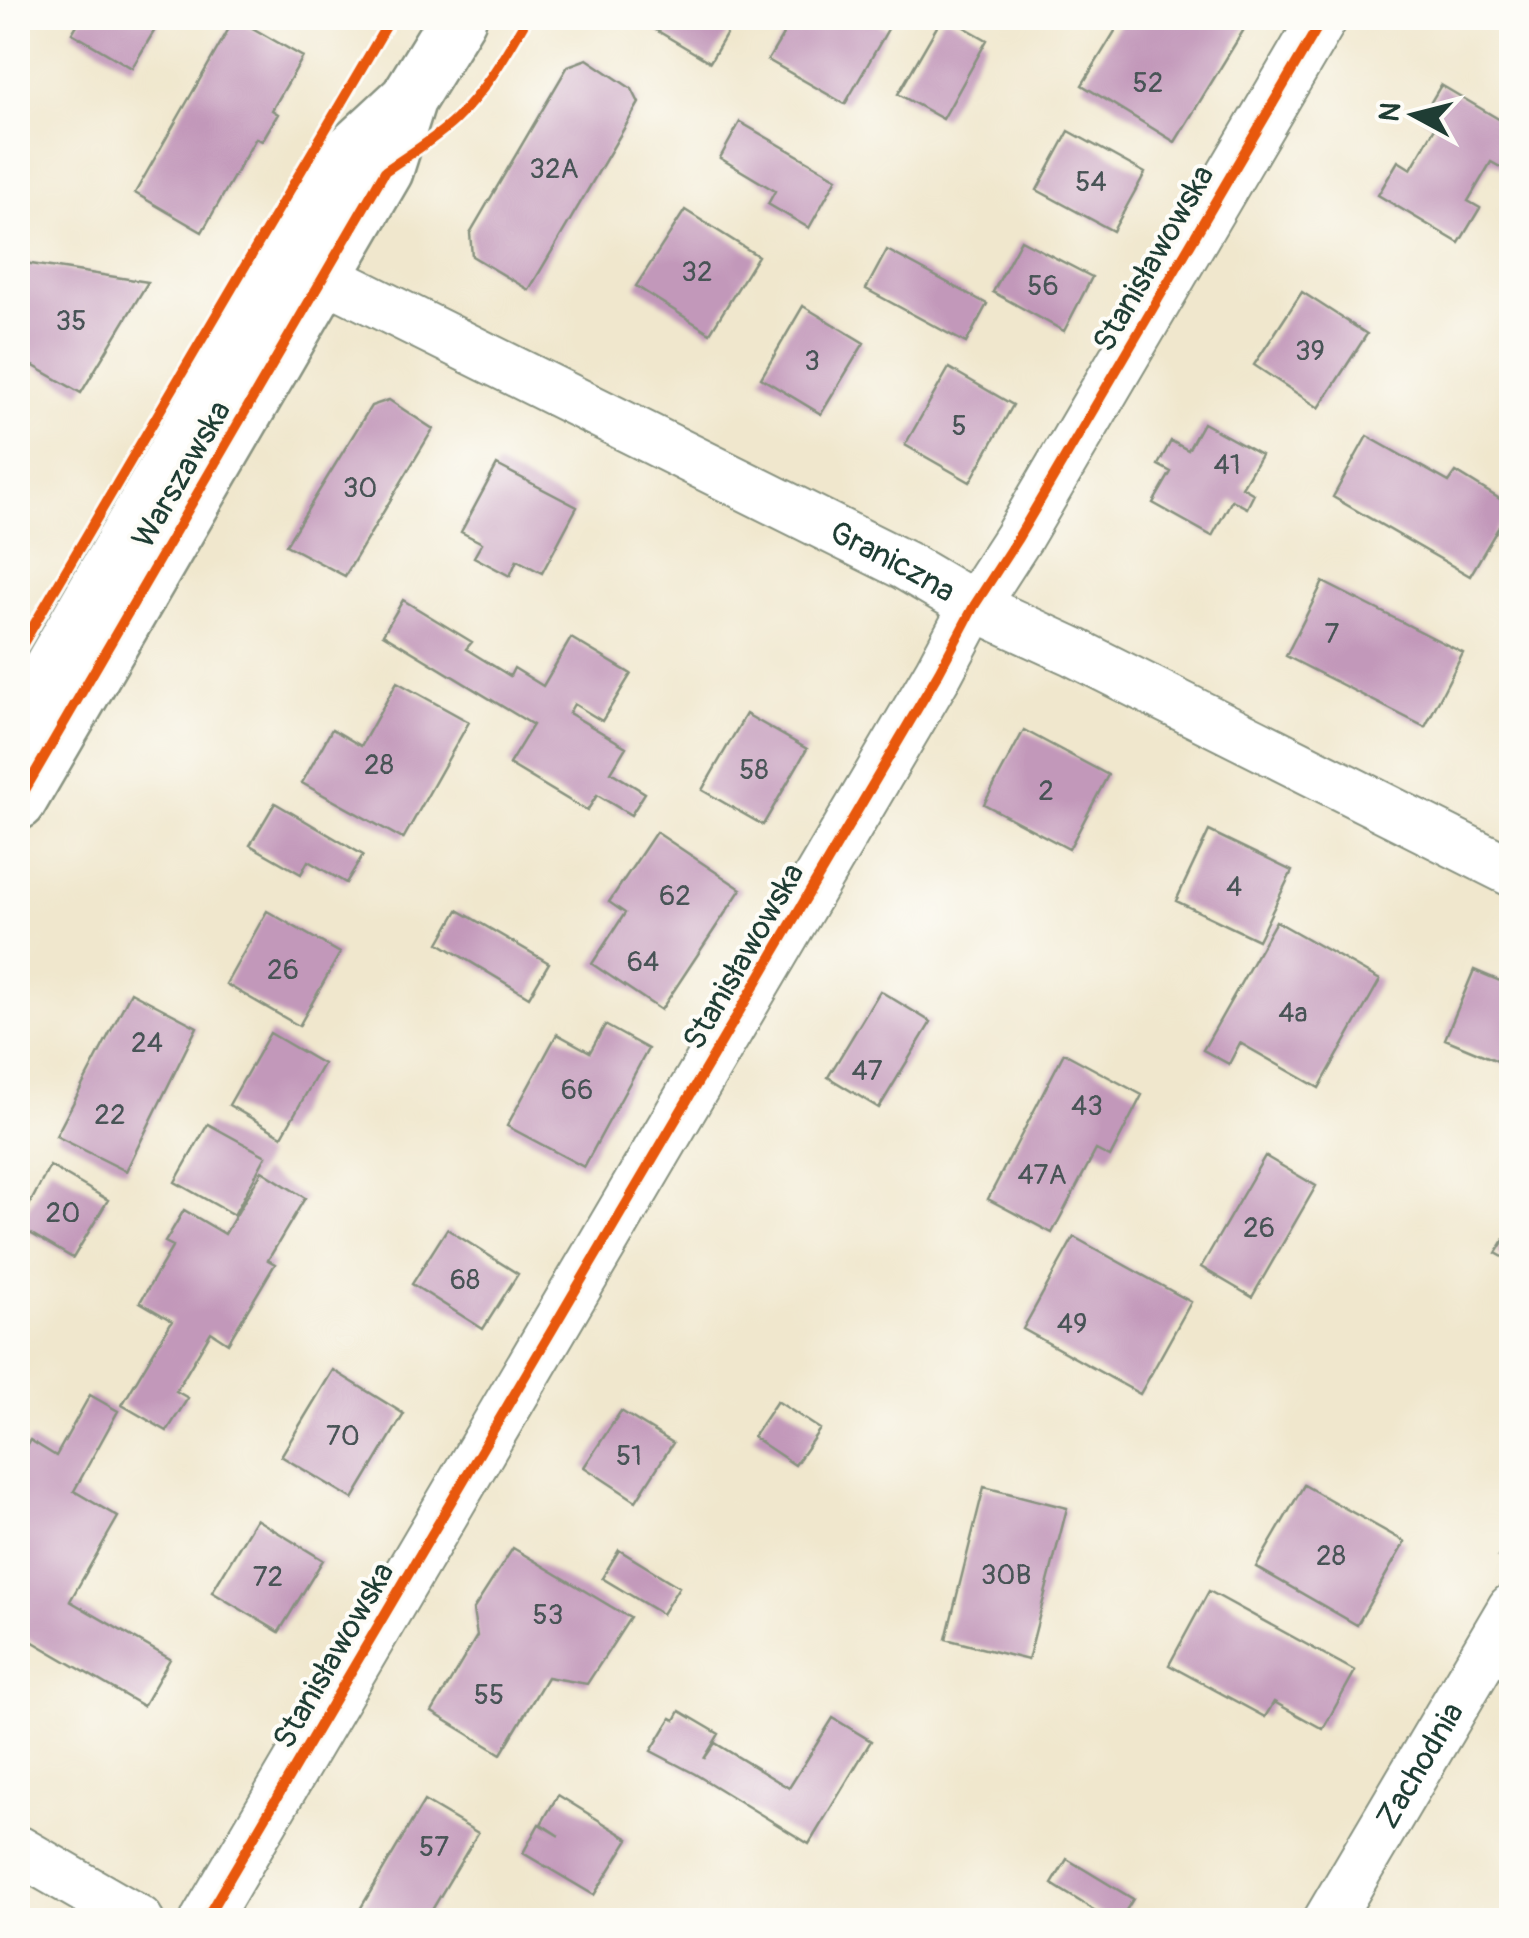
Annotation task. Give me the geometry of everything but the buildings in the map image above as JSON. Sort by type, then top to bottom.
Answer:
[{"type":"main road","name":"Warszawska","points":[[18,802],[385,171],[408,100],[458,18]]},
{"type":"main road","name":"Warszawska","points":[[18,725],[351,152],[408,100]]},
{"type":"street","name":"Stanisławowska","points":[[206,1920],[939,672],[974,606],[1018,538],[1323,18]]},
{"type":"street","name":"Graniczna","points":[[325,277],[888,558],[974,606],[1074,652],[1512,872]]},
{"type":"street","name":"Zachodnia","points":[[1328,1920],[1512,1608]]},
{"type":"street","points":[[18,1850],[139,1920]]},
{"type":"cycle path","points":[[18,652],[391,18]]},
{"type":"cycle path","points":[[18,802],[385,171],[455,120],[495,71],[527,18]]},
{"type":"cycle path","points":[[205,1920],[1323,18]]}]
